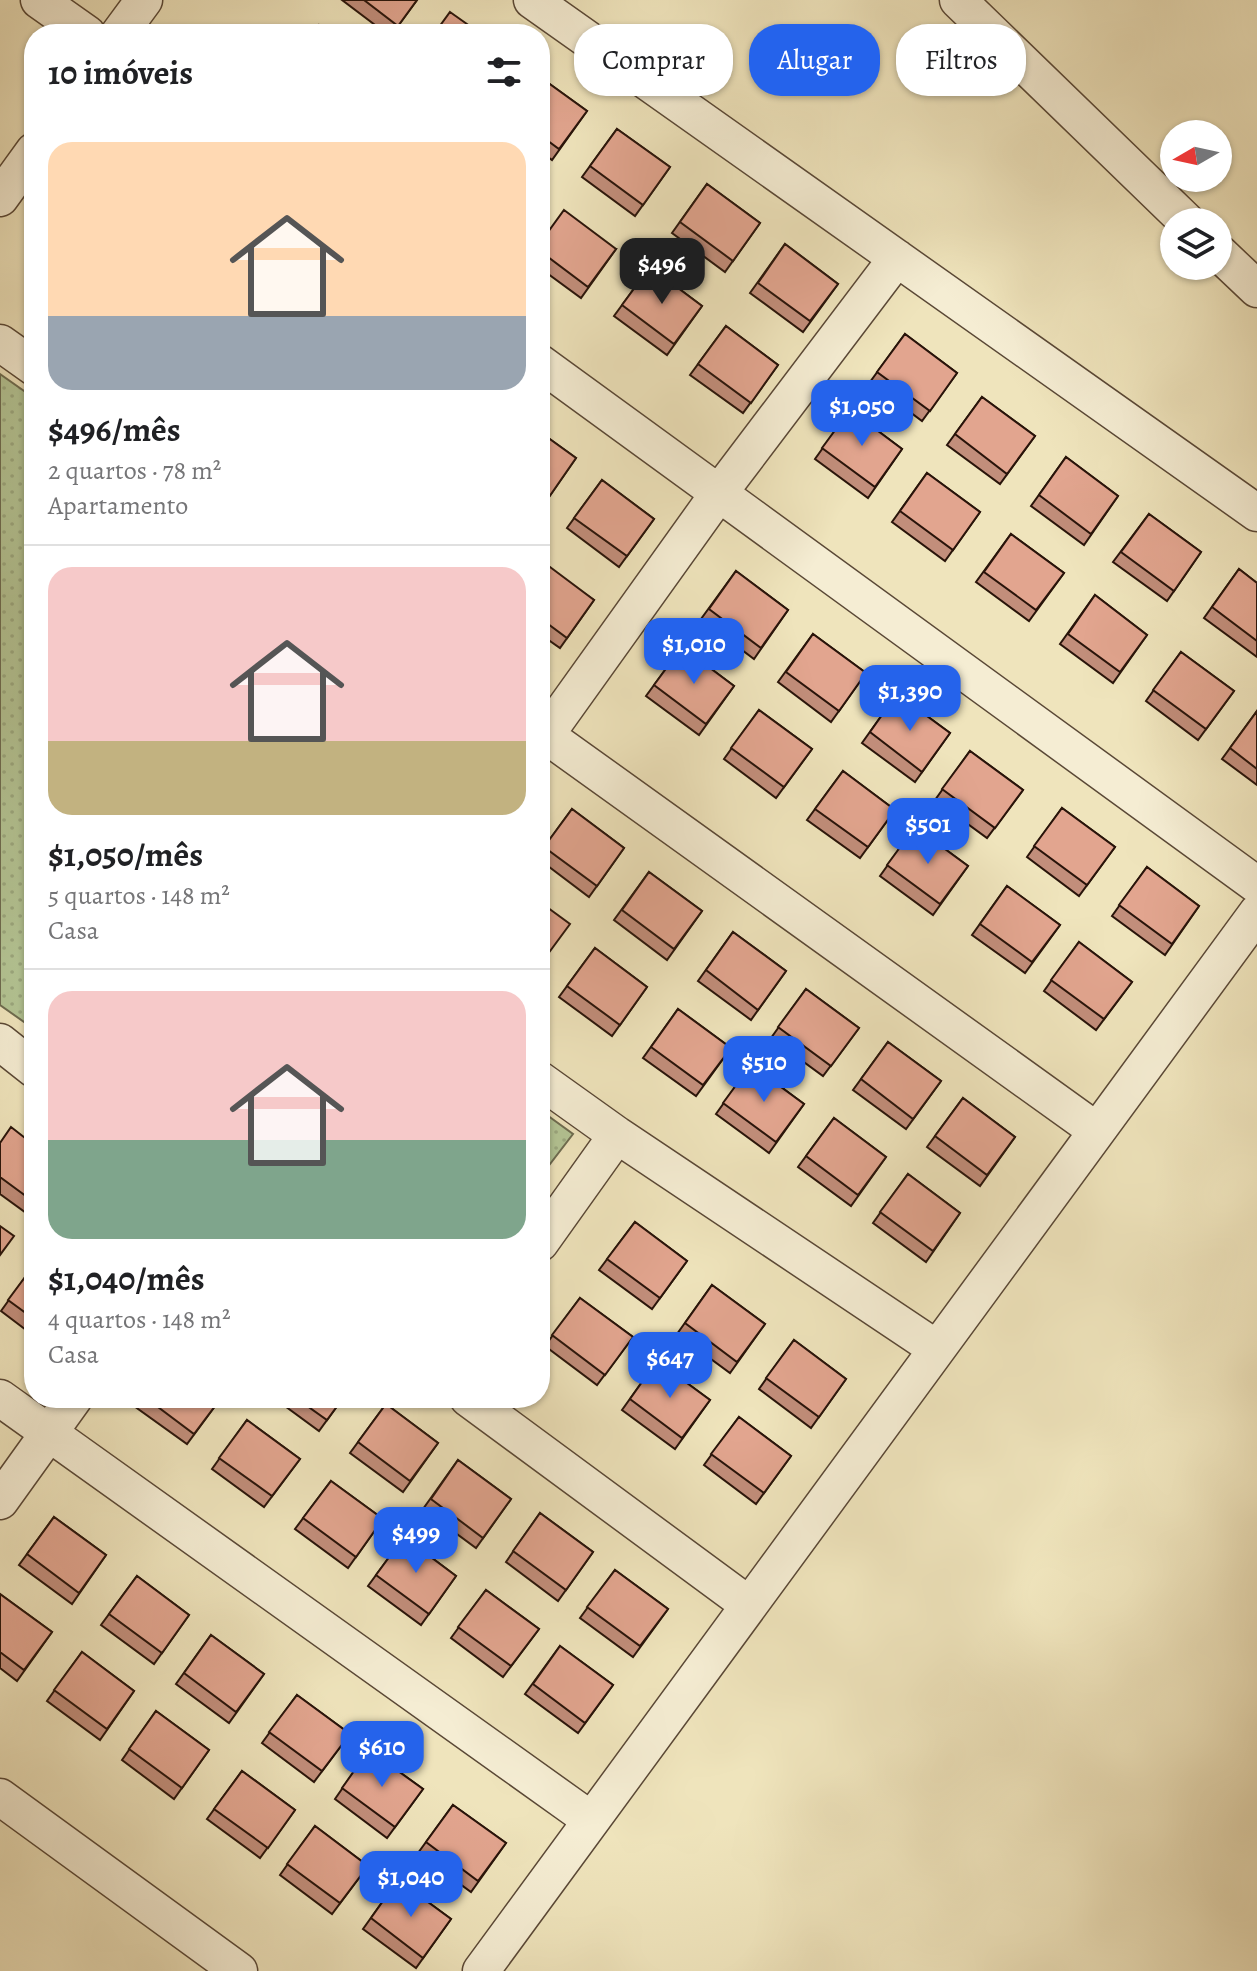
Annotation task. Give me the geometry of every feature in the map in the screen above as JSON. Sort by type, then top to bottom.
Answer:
[{"type":"street","points":[[39,0],[73,24]]},
{"type":"street","points":[[126,24],[144,0]]},
{"type":"street","points":[[532,0],[1257,513]]},
{"type":"street","points":[[958,0],[1173,208]]},
{"type":"street","points":[[0,198],[24,165]]},
{"type":"street","points":[[550,725],[719,493],[897,258]]},
{"type":"street","points":[[1232,265],[1257,289]]},
{"type":"street","points":[[0,343],[24,360]]},
{"type":"street","points":[[550,370],[1257,885]]},
{"type":"street","points":[[550,742],[1097,1131]]},
{"type":"street","points":[[481,1971],[1257,913]]},
{"type":"street","points":[[0,1042],[24,1061]]},
{"type":"street","points":[[550,1087],[937,1349]]},
{"type":"street","points":[[550,1229],[617,1135]]},
{"type":"street","points":[[0,1398],[591,1820]]},
{"type":"street","points":[[0,1501],[67,1408]]},
{"type":"street","points":[[482,1408],[749,1605]]},
{"type":"street","points":[[0,1797],[239,1971]]},
{"type":"green space","points":[[0,374],[24,391],[24,1022],[0,1005]]},
{"type":"green space","points":[[550,1117],[573,1134],[550,1164]]},
{"type":"building","points":[[364,0],[417,0],[399,24]]},
{"type":"building","points":[[450,12],[467,24],[441,24]]},
{"type":"building","points":[[550,84],[587,111],[559,149],[550,142]]},
{"type":"building","points":[[617,129],[670,167],[643,205],[590,166]]},
{"type":"building","points":[[707,184],[760,223],[733,261],[680,222]]},
{"type":"building","points":[[564,210],[616,249],[588,287],[550,258],[550,229]]},
{"type":"building","points":[[785,244],[838,284],[810,321],[758,283]]},
{"type":"building","points":[[650,267],[702,306],[674,344],[622,305]]},
{"type":"building","points":[[726,326],[778,365],[751,403],[698,364]]},
{"type":"building","points":[[905,334],[957,373],[930,411],[877,372]]},
{"type":"building","points":[[982,397],[1035,436],[1007,474],[955,434]]},
{"type":"building","points":[[850,410],[902,449],[875,487],[822,448]]},
{"type":"building","points":[[550,439],[576,458],[550,496]]},
{"type":"building","points":[[1066,457],[1118,496],[1091,534],[1039,495]]},
{"type":"building","points":[[927,473],[980,512],[953,550],[900,511]]},
{"type":"building","points":[[602,480],[654,519],[627,556],[574,518]]},
{"type":"building","points":[[1149,514],[1201,552],[1174,591],[1121,552]]},
{"type":"building","points":[[1011,534],[1064,573],[1036,610],[984,572]]},
{"type":"building","points":[[550,567],[594,600],[567,638],[550,625]]},
{"type":"building","points":[[1239,569],[1257,583],[1257,641],[1212,607]]},
{"type":"building","points":[[736,571],[788,610],[761,648],[709,609]]},
{"type":"building","points":[[1095,595],[1147,635],[1120,672],[1068,634]]},
{"type":"building","points":[[813,634],[866,673],[839,711],[786,672]]},
{"type":"building","points":[[682,647],[734,686],[706,724],[654,685]]},
{"type":"building","points":[[1181,652],[1234,691],[1206,729],[1153,690]]},
{"type":"building","points":[[897,694],[950,733],[922,772],[870,732]]},
{"type":"building","points":[[759,710],[812,749],[784,787],[731,748]]},
{"type":"building","points":[[1257,711],[1257,769],[1230,748]]},
{"type":"building","points":[[970,751],[1023,790],[995,828],[942,789]]},
{"type":"building","points":[[843,771],[895,810],[868,847],[815,809]]},
{"type":"building","points":[[1062,808],[1115,847],[1087,885],[1034,846]]},
{"type":"building","points":[[572,809],[624,848],[597,886],[550,851],[550,839]]},
{"type":"building","points":[[915,827],[968,866],[940,904],[887,865]]},
{"type":"building","points":[[1147,867],[1199,906],[1172,944],[1119,905]]},
{"type":"building","points":[[649,872],[702,911],[674,949],[622,910]]},
{"type":"building","points":[[1007,886],[1060,925],[1032,962],[980,924]]},
{"type":"building","points":[[550,909],[570,924],[550,951]]},
{"type":"building","points":[[733,932],[786,971],[758,1010],[706,970]]},
{"type":"building","points":[[1079,942],[1132,982],[1104,1019],[1051,980]]},
{"type":"building","points":[[595,948],[647,987],[620,1025],[567,986]]},
{"type":"building","points":[[806,989],[859,1028],[831,1066],[778,1027]]},
{"type":"building","points":[[678,1009],[731,1048],[703,1085],[651,1047]]},
{"type":"building","points":[[888,1042],[941,1081],[913,1119],[861,1079]]},
{"type":"building","points":[[751,1065],[804,1104],[776,1142],[723,1103]]},
{"type":"building","points":[[963,1098],[1015,1137],[987,1175],[935,1136]]},
{"type":"building","points":[[834,1118],[886,1157],[858,1195],[806,1156]]},
{"type":"building","points":[[11,1127],[24,1137],[24,1195],[0,1177],[0,1143]]},
{"type":"building","points":[[908,1174],[960,1213],[933,1251],[880,1212]]},
{"type":"building","points":[[635,1222],[687,1261],[660,1298],[607,1259]]},
{"type":"building","points":[[0,1226],[14,1236],[0,1255]]},
{"type":"building","points":[[24,1278],[24,1312],[8,1300]]},
{"type":"building","points":[[712,1285],[765,1324],[737,1362],[685,1323]]},
{"type":"building","points":[[580,1298],[633,1337],[605,1375],[552,1335]]},
{"type":"building","points":[[794,1340],[846,1379],[819,1417],[766,1378]]},
{"type":"building","points":[[657,1361],[710,1400],[682,1438],[630,1399]]},
{"type":"building","points":[[159,1408],[214,1408],[194,1434]]},
{"type":"building","points":[[310,1408],[336,1408],[327,1420]]},
{"type":"building","points":[[383,1408],[391,1408],[438,1443],[410,1481],[358,1442]]},
{"type":"building","points":[[739,1417],[791,1456],[764,1493],[711,1454]]},
{"type":"building","points":[[247,1420],[300,1459],[272,1496],[219,1458]]},
{"type":"building","points":[[458,1460],[511,1499],[483,1538],[431,1499]]},
{"type":"building","points":[[331,1481],[383,1519],[356,1557],[303,1518]]},
{"type":"building","points":[[540,1513],[593,1552],[566,1590],[513,1551]]},
{"type":"building","points":[[54,1517],[106,1555],[79,1593],[27,1554]]},
{"type":"building","points":[[404,1537],[456,1576],[429,1614],[376,1575]]},
{"type":"building","points":[[615,1570],[668,1609],[640,1646],[587,1607]]},
{"type":"building","points":[[137,1576],[189,1615],[162,1653],[109,1614]]},
{"type":"building","points":[[486,1590],[539,1629],[511,1666],[458,1627]]},
{"type":"building","points":[[0,1594],[52,1632],[24,1670],[0,1652]]},
{"type":"building","points":[[211,1635],[264,1674],[236,1712],[184,1673]]},
{"type":"building","points":[[560,1646],[613,1685],[585,1723],[533,1684]]},
{"type":"building","points":[[82,1652],[134,1691],[107,1729],[54,1690]]},
{"type":"building","points":[[297,1695],[350,1734],[322,1771],[269,1732]]},
{"type":"building","points":[[156,1711],[209,1750],[182,1788],[129,1749]]},
{"type":"building","points":[[369,1750],[423,1789],[395,1827],[342,1788]]},
{"type":"building","points":[[242,1771],[295,1810],[268,1848],[214,1809]]},
{"type":"building","points":[[453,1805],[506,1843],[478,1881],[426,1842]]},
{"type":"building","points":[[315,1826],[368,1866],[340,1903],[287,1864]]},
{"type":"building","points":[[398,1880],[451,1919],[423,1958],[371,1918]]}]
